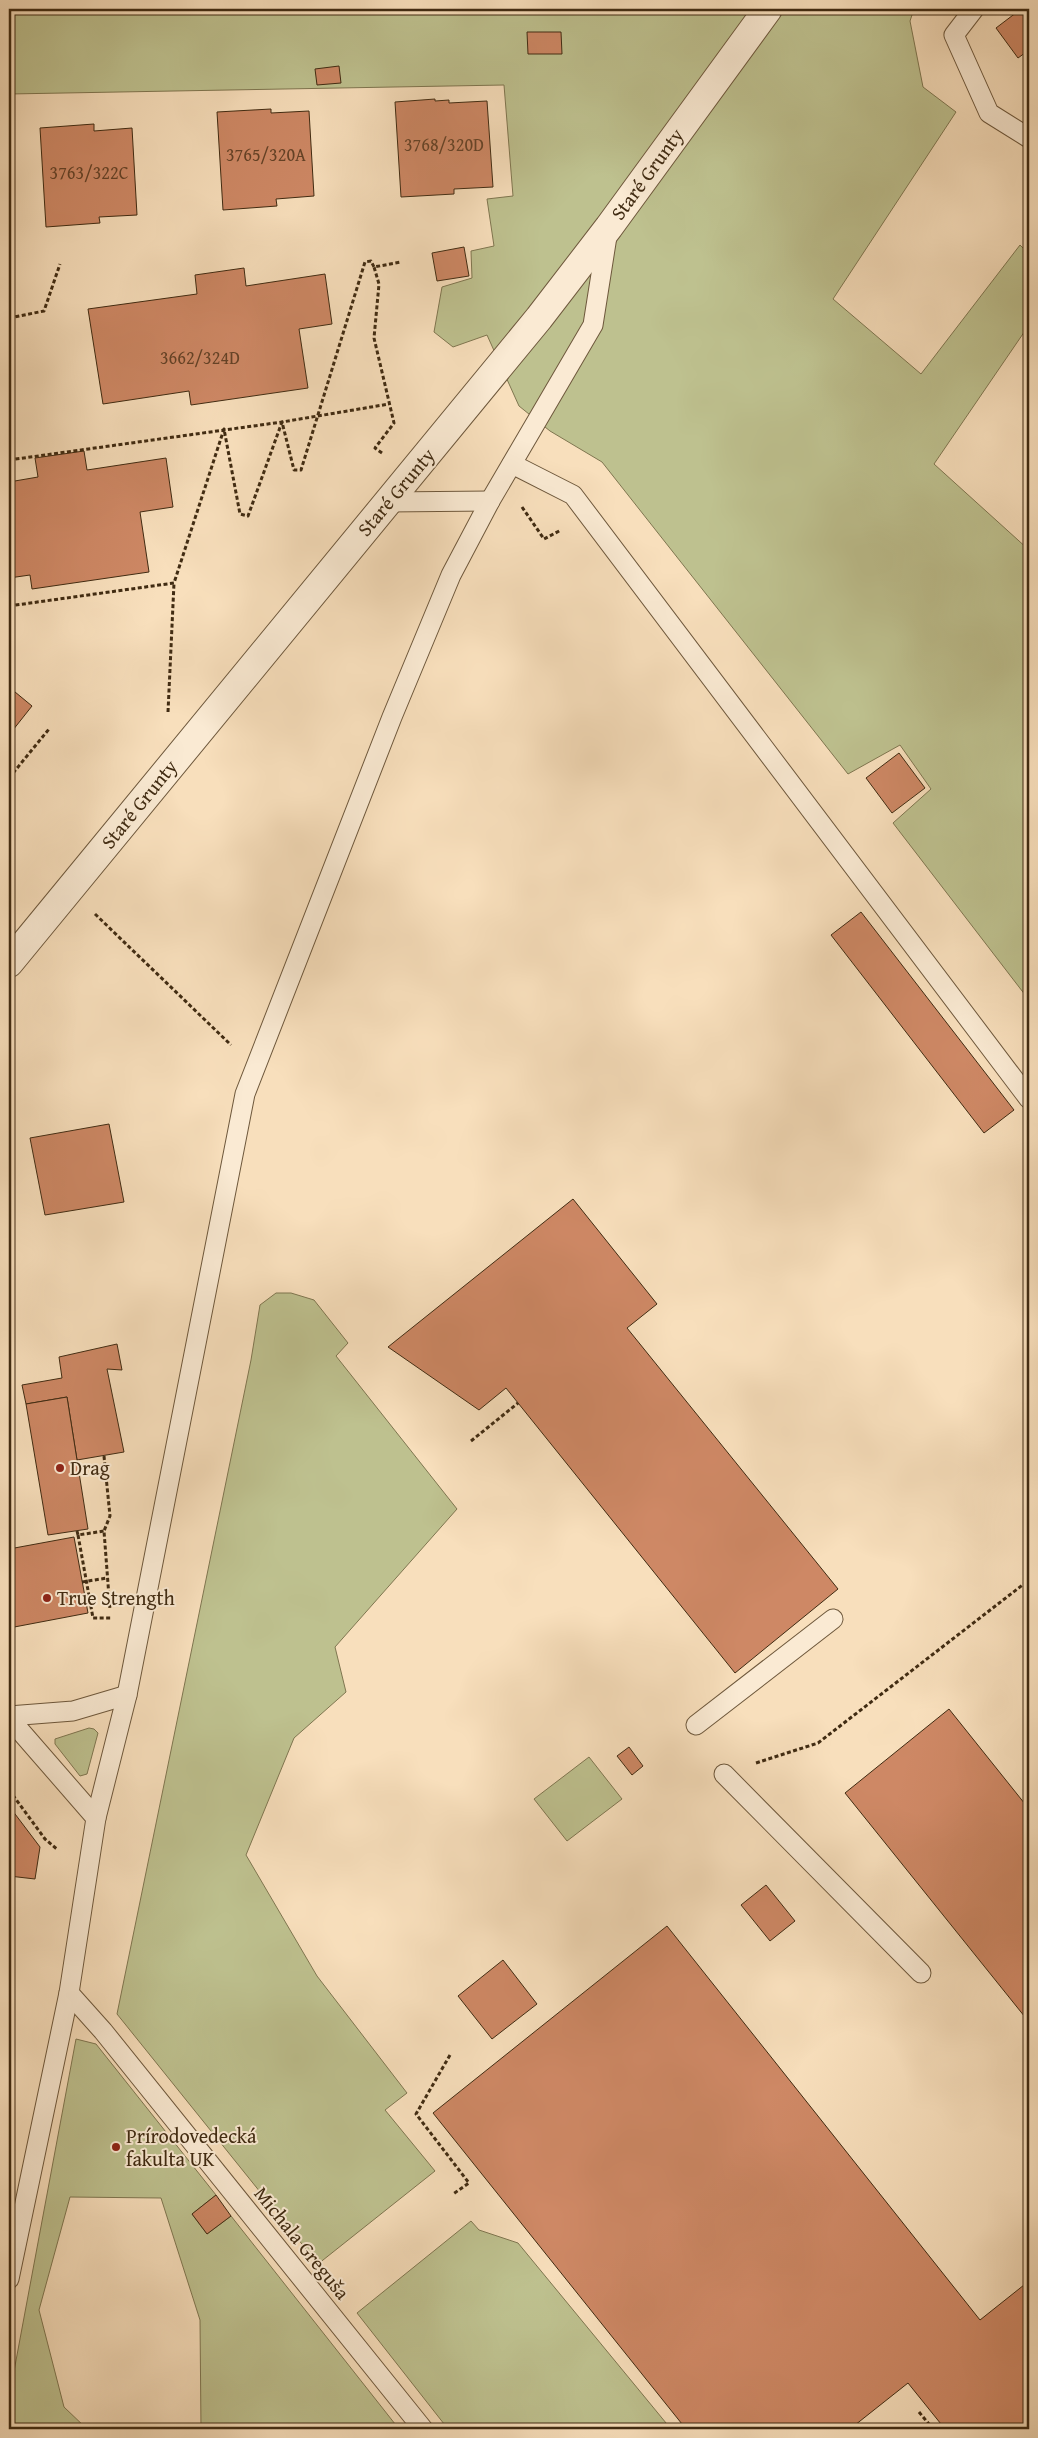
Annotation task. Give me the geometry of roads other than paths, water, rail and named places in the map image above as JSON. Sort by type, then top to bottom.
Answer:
[{"type":"street","name":"Staré Grunty","points":[[9,963],[539,318],[768,9]]},
{"type":"lane","points":[[974,9],[954,35],[989,113],[1029,138]]},
{"type":"lane","points":[[9,2279],[68,1993],[96,1818],[127,1696],[245,1094],[392,717],[451,575],[490,501],[592,325],[609,226]]},
{"type":"lane","points":[[512,464],[573,495],[1029,1099]]},
{"type":"lane","points":[[387,502],[490,501]]},
{"type":"lane","points":[[696,1725],[832,1618]]},
{"type":"lane","points":[[9,1717],[73,1712],[127,1696]]},
{"type":"lane","points":[[9,1717],[96,1818]]},
{"type":"lane","points":[[724,1774],[921,1973]]},
{"type":"lane","name":"Michala Greguša","points":[[68,1993],[103,2031],[423,2429]]},
{"type":"place","name":"Drag","points":[[60,1468]]},
{"type":"place","name":"True Strength","points":[[47,1598]]},
{"type":"place","name":"Prírodovedecká fakulta UK","points":[[116,2147]]}]
